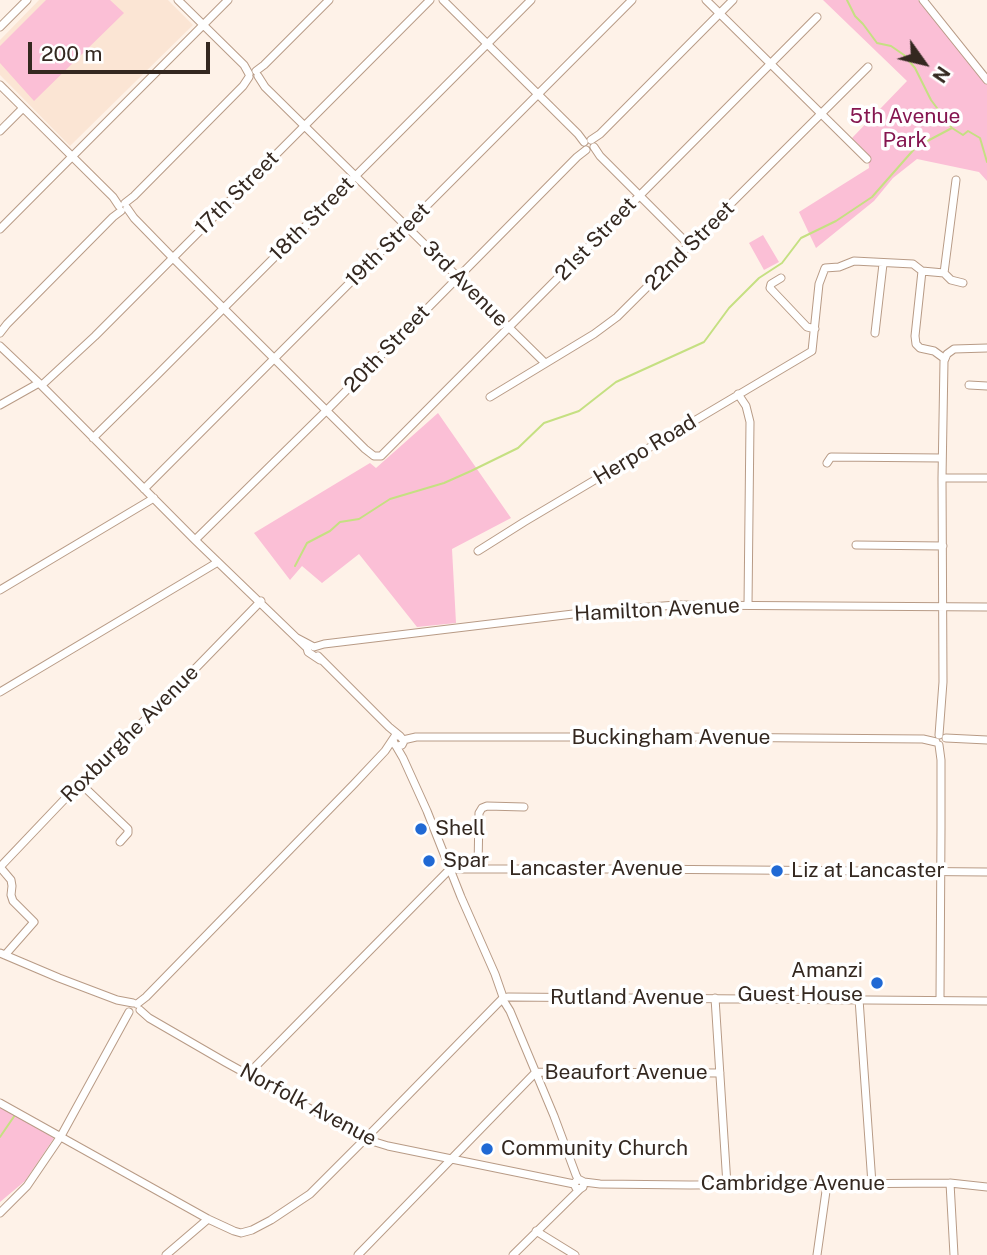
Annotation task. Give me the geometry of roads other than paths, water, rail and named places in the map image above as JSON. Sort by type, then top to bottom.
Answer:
[{"type":"street","points":[[0,27],[27,0]]},
{"type":"street","name":"3rd Avenue","points":[[178,0],[545,363]]},
{"type":"street","points":[[0,229],[228,0]]},
{"type":"street","points":[[0,331],[329,0]]},
{"type":"street","name":"17th Street","points":[[0,405],[41,384],[95,336],[430,0]]},
{"type":"street","points":[[443,0],[690,246]]},
{"type":"street","name":"18th Street","points":[[93,438],[531,0]]},
{"type":"street","name":"19th Street","points":[[144,489],[632,0]]},
{"type":"street","points":[[706,0],[867,159]]},
{"type":"street","name":"20th Street","points":[[195,540],[733,0]]},
{"type":"street","points":[[923,0],[987,80]]},
{"type":"street","name":"21st Street","points":[[327,410],[374,456],[385,454],[817,17]]},
{"type":"street","name":"22nd Street","points":[[490,397],[612,321],[867,67]]},
{"type":"street","points":[[0,85],[327,410]]},
{"type":"street","points":[[0,131],[23,108]]},
{"type":"street","points":[[944,274],[956,180]]},
{"type":"street","points":[[781,278],[771,284],[770,288],[807,327],[815,329],[819,284],[825,268],[839,267],[851,261],[913,264],[922,271],[944,274],[951,280],[963,283]]},
{"type":"street","points":[[875,333],[883,264]]},
{"type":"street","points":[[922,271],[916,344],[946,357]]},
{"type":"street","name":"Herpo Road","points":[[478,551],[812,351],[815,329]]},
{"type":"street","points":[[1,346],[195,540],[297,638],[312,649],[389,727],[398,741],[536,1072],[579,1183],[566,1201],[513,1255]]},
{"type":"street","points":[[940,999],[942,458],[946,357],[956,348],[987,348]]},
{"type":"street","points":[[969,385],[987,386]]},
{"type":"street","points":[[738,394],[746,406],[750,422],[748,605]]},
{"type":"street","points":[[827,463],[831,457],[942,458]]},
{"type":"street","points":[[942,478],[987,478]]},
{"type":"street","points":[[0,590],[154,498]]},
{"type":"street","points":[[856,545],[943,546]]},
{"type":"street","points":[[0,692],[218,562]]},
{"type":"street","name":"Roxburghe Avenue","points":[[0,867],[261,601]]},
{"type":"street","name":"Hamilton Avenue","points":[[312,649],[328,644],[630,608],[676,605],[987,607]]},
{"type":"street","name":"Buckingham Avenue","points":[[398,741],[418,737],[987,740]]},
{"type":"street","points":[[0,1213],[27,1186],[61,1136],[134,1009],[384,751],[398,741]]},
{"type":"street","points":[[80,783],[128,829],[120,842]]},
{"type":"street","points":[[478,868],[479,813],[482,808],[524,807]]},
{"type":"street","points":[[0,867],[12,883],[13,901],[34,922],[2,954],[134,1009]]},
{"type":"street","points":[[248,1074],[450,869]]},
{"type":"street","name":"Lancaster Avenue","points":[[450,869],[987,872]]},
{"type":"street","points":[[715,998],[726,1185]]},
{"type":"street","points":[[859,999],[872,1184]]},
{"type":"street","points":[[0,1103],[208,1219],[241,1233],[261,1226],[301,1201],[492,1010],[506,1000]]},
{"type":"street","name":"Rutland Avenue","points":[[506,1000],[987,1000]]},
{"type":"street","name":"Norfolk Avenue","points":[[134,1009],[365,1139],[388,1146],[579,1183]]},
{"type":"street","name":"Beaufort Avenue","points":[[358,1255],[536,1072],[720,1073]]},
{"type":"street","name":"Cambridge Avenue","points":[[579,1183],[950,1183],[987,1187]]},
{"type":"street","points":[[950,1183],[954,1255]]},
{"type":"street","points":[[817,1255],[827,1184]]},
{"type":"street","points":[[166,1255],[208,1219]]},
{"type":"street","points":[[536,1231],[575,1255]]},
{"type":"waterway","points":[[847,0],[855,16],[877,43],[891,46],[904,55],[915,68],[931,100],[952,128],[963,135],[968,131],[980,138],[987,162]]},
{"type":"waterway","points":[[295,566],[307,543],[330,531],[340,522],[359,519],[390,499],[444,483],[518,448],[544,423],[579,411],[616,382],[704,342],[729,308],[759,278],[782,263],[801,238],[836,221],[872,197],[916,147],[952,128]]},
{"type":"waterway","points":[[0,1137],[15,1115]]},
{"type":"place","name":"Shell","points":[[421,829]]},
{"type":"place","name":"Spar","points":[[429,861]]},
{"type":"place","name":"Liz at Lancaster","points":[[777,871]]},
{"type":"place","name":"Amanzi Guest House","points":[[877,983]]},
{"type":"place","name":"Community Church","points":[[487,1149]]},
{"type":"park label","name":"5th Avenue Park","points":[[905,129]]}]
